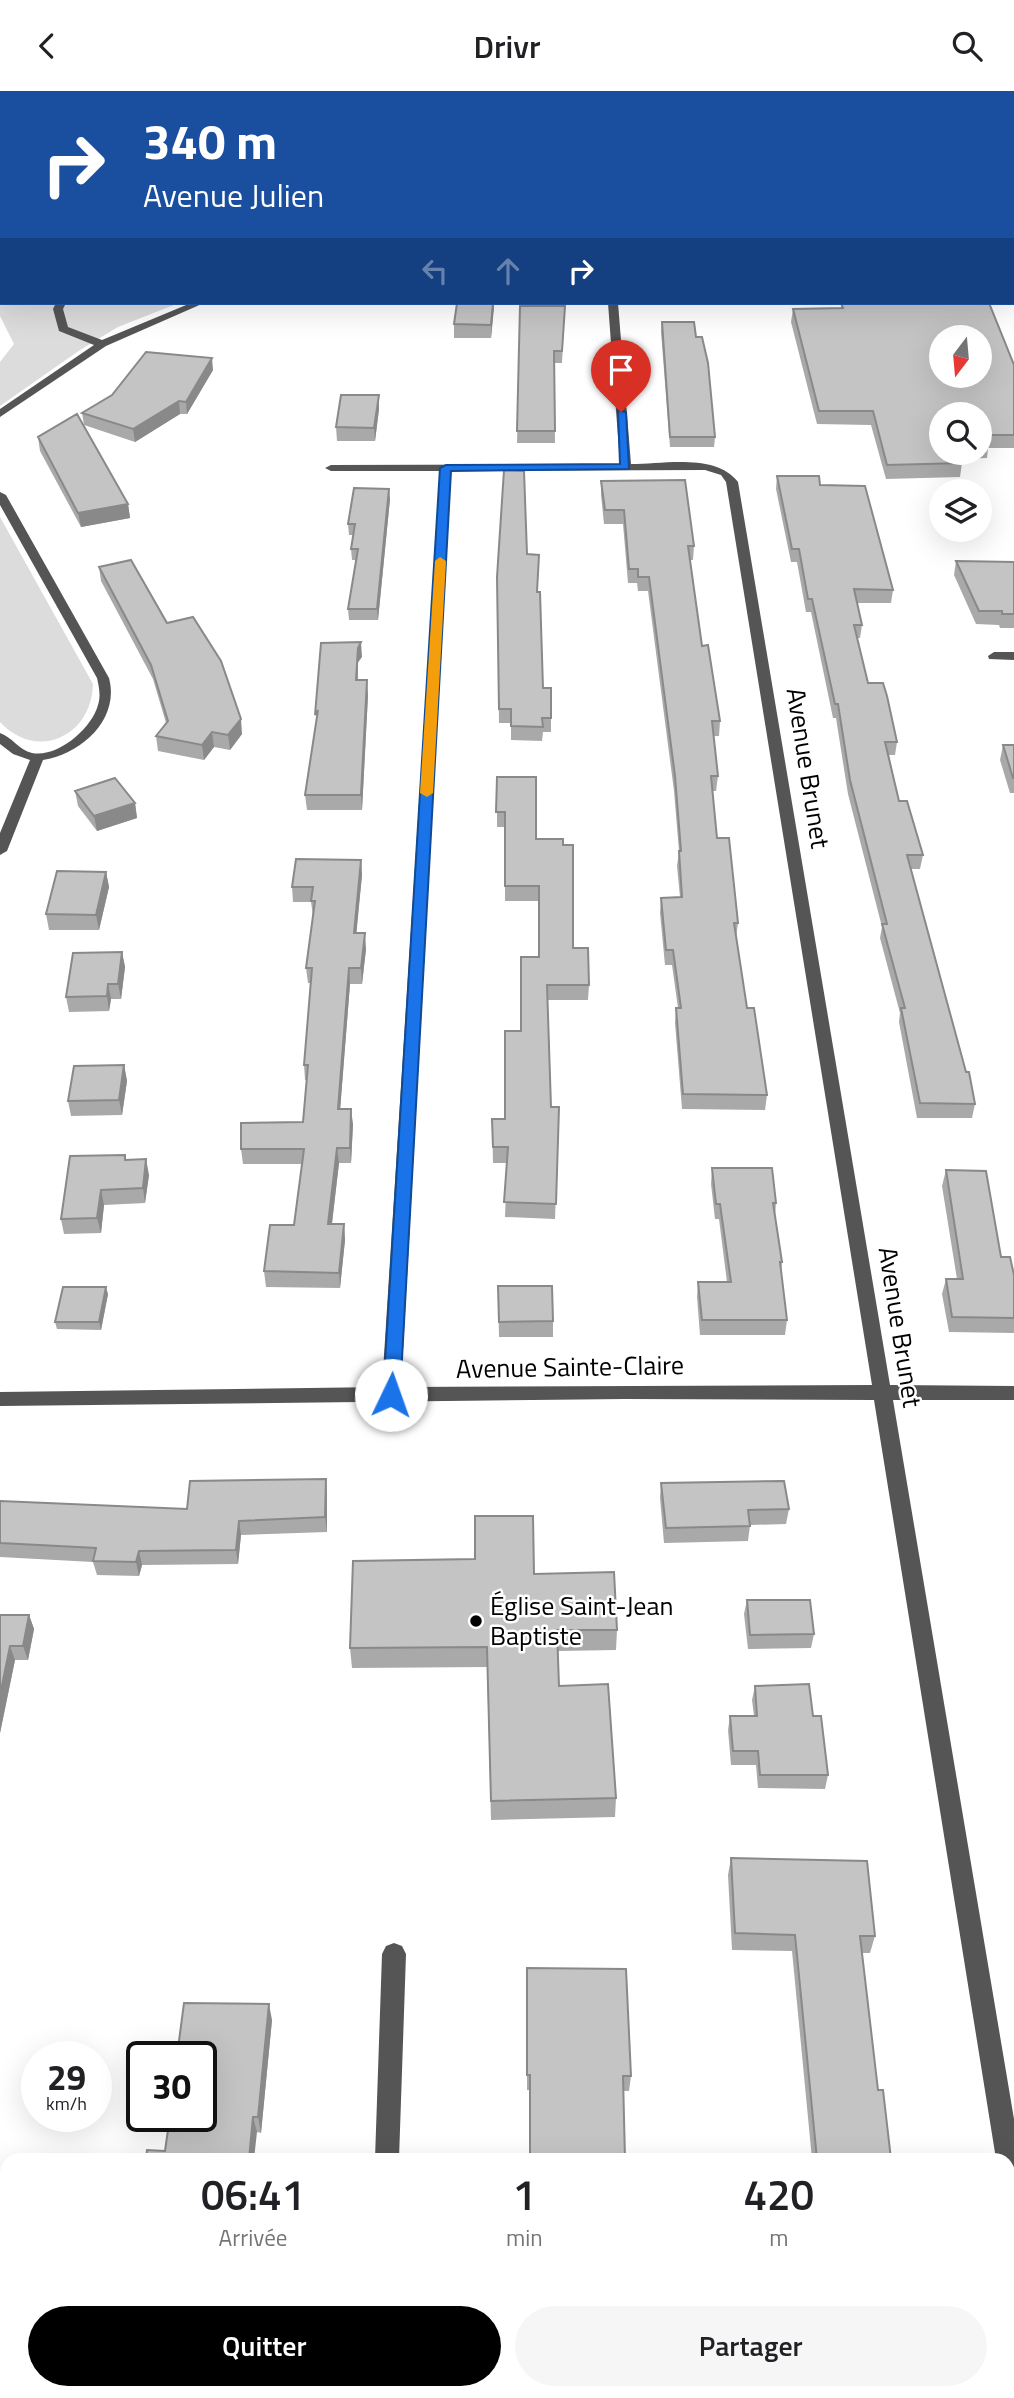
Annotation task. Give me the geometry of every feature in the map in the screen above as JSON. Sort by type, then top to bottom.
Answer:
[{"type":"street","points":[[60,305],[58,309],[63,329],[102,344]]},
{"type":"street","points":[[0,414],[102,344],[194,305]]},
{"type":"street","points":[[331,468],[626,467],[613,305]]},
{"type":"street","name":"Avenue Brunet","points":[[626,467],[706,467],[724,473],[732,482],[884,1390],[887,1428],[1007,2153]]},
{"type":"street","points":[[391,1395],[446,468]]},
{"type":"street","points":[[0,495],[103,678],[107,690],[103,713],[95,724],[67,747],[38,757],[22,754],[0,737]]},
{"type":"street","points":[[994,656],[1014,656]]},
{"type":"street","points":[[0,851],[38,757]]},
{"type":"street","name":"Avenue Sainte-Claire","points":[[0,1399],[884,1390],[1014,1392]]},
{"type":"street","points":[[387,2153],[394,1954]]},
{"type":"shaded area","points":[[0,305],[174,305],[118,327],[0,406],[0,362],[14,344],[0,316]]},
{"type":"shaded area","points":[[0,517],[93,684],[90,702],[73,729],[60,737],[45,741],[30,740],[15,734],[0,722]]},
{"type":"building","points":[[457,305],[493,305],[491,325],[454,324]]},
{"type":"building","points":[[842,305],[990,305],[1014,365],[1014,435],[992,435],[992,402],[929,402],[929,464],[887,465],[873,411],[819,411],[793,309],[843,308]]},
{"type":"building","points":[[520,306],[565,306],[562,351],[554,351],[555,431],[517,431]]},
{"type":"building","points":[[662,322],[694,322],[696,337],[702,337],[708,363],[715,437],[670,437]]},
{"type":"building","points":[[146,352],[212,358],[186,402],[179,401],[133,429],[82,413],[112,395]]},
{"type":"building","points":[[341,395],[379,395],[374,428],[336,427]]},
{"type":"building","points":[[77,414],[128,504],[78,513],[38,437]]},
{"type":"building","points":[[504,470],[524,471],[527,554],[539,555],[537,592],[540,592],[543,688],[551,688],[551,718],[542,718],[543,727],[511,726],[511,709],[499,709],[497,577]]},
{"type":"building","points":[[777,476],[819,476],[820,485],[865,486],[893,590],[854,589],[862,625],[854,625],[868,683],[883,683],[887,696],[897,742],[885,742],[899,801],[907,801],[923,855],[907,855],[966,1072],[969,1072],[975,1104],[920,1103],[901,1008],[905,1008],[882,924],[887,924],[850,780],[838,704],[835,704],[812,599],[808,599],[799,549],[792,549]]},
{"type":"building","points":[[685,480],[694,546],[688,546],[702,646],[708,645],[720,721],[712,721],[718,776],[711,776],[717,838],[729,838],[738,923],[734,923],[747,1008],[754,1008],[767,1095],[683,1094],[676,1008],[681,1008],[673,950],[666,950],[661,898],[682,897],[681,851],[675,776],[649,577],[638,577],[638,569],[629,569],[624,510],[605,510],[601,481]]},
{"type":"building","points":[[354,488],[389,489],[377,609],[348,609],[358,549],[351,549],[355,524],[348,524]]},
{"type":"building","points":[[131,560],[167,623],[193,617],[221,661],[241,719],[228,735],[212,732],[202,745],[156,736],[168,721],[151,665],[99,567]]},
{"type":"building","points":[[956,561],[1014,562],[1014,614],[979,611]]},
{"type":"building","points":[[361,642],[358,648],[356,680],[367,680],[361,795],[305,795],[318,710],[315,715],[321,643]]},
{"type":"building","points":[[1003,745],[1014,745],[1014,778],[1013,778]]},
{"type":"building","points":[[497,777],[536,777],[536,839],[563,839],[563,845],[573,845],[573,948],[588,948],[589,985],[547,985],[551,1107],[559,1107],[556,1204],[504,1202],[508,1147],[493,1147],[492,1119],[505,1119],[505,1031],[521,1031],[521,957],[539,957],[539,886],[505,886],[505,812],[496,812]]},
{"type":"building","points":[[115,778],[135,803],[94,816],[75,791]]},
{"type":"building","points":[[296,859],[361,860],[354,933],[365,933],[361,968],[349,968],[338,1109],[351,1109],[350,1148],[337,1148],[328,1224],[344,1224],[339,1273],[264,1271],[270,1225],[294,1225],[304,1149],[241,1149],[241,1123],[303,1122],[308,1065],[304,1065],[312,968],[306,968],[315,901],[311,901],[313,887],[292,887]]},
{"type":"building","points":[[57,871],[106,872],[96,915],[46,914]]},
{"type":"building","points":[[122,952],[118,984],[108,984],[107,996],[66,997],[73,953]]},
{"type":"building","points":[[124,1065],[119,1100],[68,1101],[74,1066]]},
{"type":"building","points":[[125,1155],[125,1160],[146,1159],[143,1188],[101,1190],[97,1218],[61,1219],[70,1156]]},
{"type":"building","points":[[712,1168],[772,1168],[776,1203],[773,1203],[787,1320],[702,1320],[698,1282],[731,1282]]},
{"type":"building","points":[[946,1170],[986,1171],[1001,1257],[1010,1257],[1014,1275],[1014,1318],[952,1317],[946,1279],[963,1279]]},
{"type":"building","points":[[498,1286],[552,1286],[553,1321],[499,1322]]},
{"type":"building","points":[[63,1287],[106,1287],[99,1322],[55,1322]]},
{"type":"building","points":[[326,1479],[325,1517],[239,1521],[236,1550],[139,1551],[136,1562],[93,1561],[96,1548],[0,1543],[0,1501],[187,1509],[190,1481]]},
{"type":"building","points":[[784,1481],[789,1509],[748,1510],[750,1526],[666,1528],[661,1483]]},
{"type":"building","points":[[475,1516],[533,1516],[534,1574],[614,1572],[617,1630],[557,1630],[559,1686],[608,1684],[616,1798],[491,1801],[487,1647],[350,1648],[353,1561],[475,1559]]},
{"type":"building","points":[[747,1600],[810,1600],[814,1634],[750,1635]]},
{"type":"building","points":[[0,1615],[29,1615],[23,1646],[10,1646],[0,1695]]},
{"type":"building","points":[[809,1684],[813,1716],[821,1716],[828,1775],[760,1775],[758,1751],[733,1751],[730,1716],[757,1716],[755,1686]]},
{"type":"building","points":[[731,1858],[867,1861],[875,1936],[860,1936],[878,2090],[883,2090],[890,2153],[816,2153],[795,1935],[735,1933]]},
{"type":"building","points":[[527,1968],[626,1969],[631,2076],[623,2076],[625,2153],[530,2153],[530,2075],[527,2075]]},
{"type":"building","points":[[184,2003],[269,2004],[258,2117],[253,2117],[250,2153],[147,2153],[147,2150],[165,2151],[168,2132],[217,2132],[217,2041],[179,2041]]},
{"type":"slow traffic","points":[[427,793],[440,561]]},
{"type":"place","name":"Église Saint-Jean Baptiste","points":[[476,1621]]},
{"type":"route","points":[[391,1395],[446,468],[626,467],[621,412]]}]
